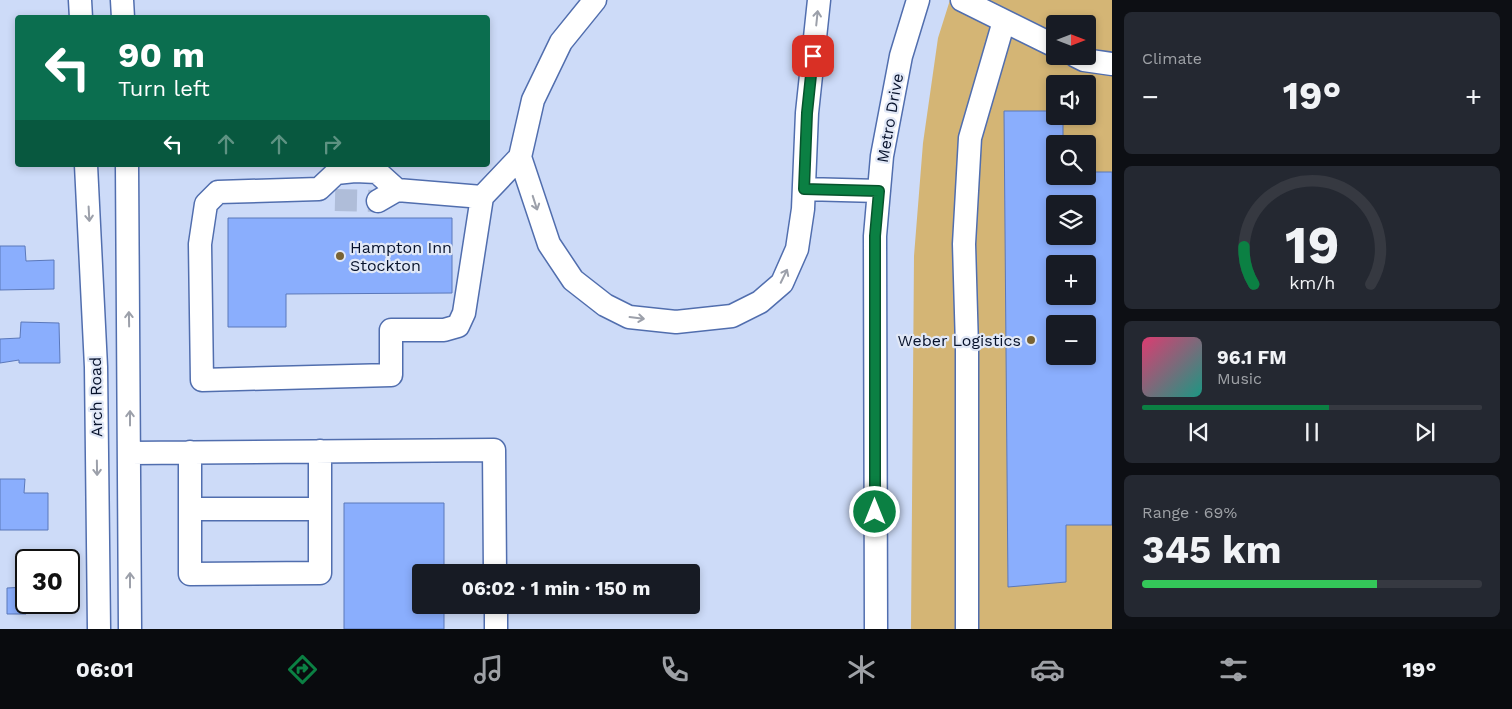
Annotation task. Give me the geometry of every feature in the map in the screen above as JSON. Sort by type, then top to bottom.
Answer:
[{"type":"street","points":[[80,0],[81,15]]},
{"type":"street","points":[[122,0],[123,15]]},
{"type":"street","points":[[482,197],[387,196],[377,172],[355,171],[336,173],[327,194],[218,192],[206,204],[200,244],[202,380],[391,375],[391,330],[444,330],[458,326],[464,313],[482,197],[520,157],[533,100],[560,42],[595,0]]},
{"type":"street","points":[[520,157],[549,244],[573,280],[605,305],[629,317],[676,322],[732,316],[760,302],[782,283],[797,249],[804,209],[807,113],[819,0]]},
{"type":"street","name":"Metro Drive","points":[[876,629],[875,236],[882,156],[901,56],[918,0]]},
{"type":"street","points":[[962,0],[1046,41]]},
{"type":"street","points":[[967,629],[967,347],[964,244],[970,138],[1004,20]]},
{"type":"street","points":[[1096,62],[1112,64]]},
{"type":"street","name":"Arch Road","points":[[86,167],[96,367],[99,629]]},
{"type":"street","name":"Arch Road","points":[[127,167],[130,629]]},
{"type":"street","points":[[804,189],[879,191]]},
{"type":"street","points":[[130,453],[494,450],[495,564]]},
{"type":"street","points":[[190,452],[190,574],[320,573],[320,451]]},
{"type":"street","points":[[190,508],[320,509]]},
{"type":"street","points":[[496,614],[496,629]]},
{"type":"shaded area","points":[[950,0],[1112,0],[1112,629],[911,629],[914,256],[923,143],[938,38]]},
{"type":"building","name":"Weber Logistics","points":[[1004,111],[1046,111],[1046,125],[1063,125],[1063,135],[1046,135],[1046,185],[1096,185],[1096,172],[1112,172],[1112,525],[1066,525],[1066,582],[1008,587]]},
{"type":"building","name":"Hampton Inn Stockton","points":[[228,218],[452,218],[452,293],[286,294],[286,327],[228,327]]},
{"type":"building","points":[[0,246],[25,246],[26,261],[54,260],[54,289],[0,290]]},
{"type":"building","points":[[21,322],[59,323],[60,363],[19,363],[19,360],[0,363],[0,339],[20,338]]},
{"type":"building","points":[[0,479],[25,479],[24,493],[48,493],[48,530],[0,530]]},
{"type":"building","points":[[344,503],[444,503],[444,564],[412,564],[412,614],[444,614],[444,629],[344,629]]},
{"type":"building","points":[[7,588],[15,588],[15,614],[7,614]]},
{"type":"tunnel","points":[[335,200],[378,201]]},
{"type":"place","name":"Hampton Inn Stockton","points":[[340,256]]},
{"type":"place","name":"Weber Logistics","points":[[1031,340]]},
{"type":"route","points":[[813,56],[807,113],[804,189],[879,191],[875,236],[875,512]]}]
